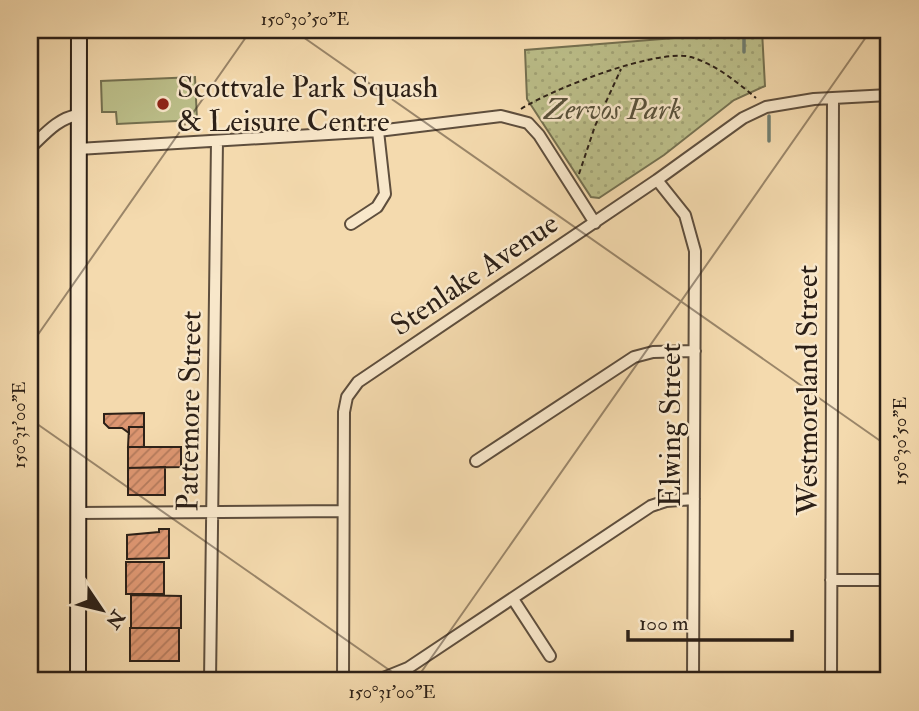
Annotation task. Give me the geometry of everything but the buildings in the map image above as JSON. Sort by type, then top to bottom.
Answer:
[{"type":"main road","points":[[78,681],[79,30]]},
{"type":"street","name":"Stenlake Avenue","points":[[343,681],[344,412],[347,397],[358,382],[595,223],[743,118],[766,107],[889,95]]},
{"type":"street","name":"Westmoreland Street","points":[[831,681],[833,99]]},
{"type":"street","points":[[30,148],[57,122],[78,115]]},
{"type":"street","points":[[78,149],[378,131],[501,116],[528,123],[539,135],[595,223]]},
{"type":"street","points":[[351,224],[377,207],[385,194],[378,131]]},
{"type":"street","name":"Pattemore Street","points":[[211,681],[217,141]]},
{"type":"street","name":"Elwing Street","points":[[657,180],[685,215],[693,238],[693,681]]},
{"type":"street","points":[[476,461],[634,357],[653,352],[695,351]]},
{"type":"street","points":[[376,681],[408,668],[651,506],[666,501],[694,499]]},
{"type":"street","points":[[78,513],[343,511]]},
{"type":"street","points":[[831,580],[889,580]]},
{"type":"street","points":[[513,599],[550,656]]},
{"type":"path","points":[[514,118],[522,108],[581,78],[688,56],[719,69],[766,107]]},
{"type":"path","points":[[573,188],[595,126],[622,68]]},
{"type":"green space","name":"Zervos Park","points":[[762,31],[765,86],[734,100],[664,155],[599,198],[591,197],[527,99],[525,50]]},
{"type":"green space","points":[[195,77],[197,120],[117,124],[116,112],[102,112],[101,81]]},
{"type":"waterway","points":[[744,30],[744,52]]},
{"type":"waterway","points":[[769,116],[769,141]]},
{"type":"place","name":"Scottvale Park Squash & Leisure Centre","points":[[163,104]]}]
